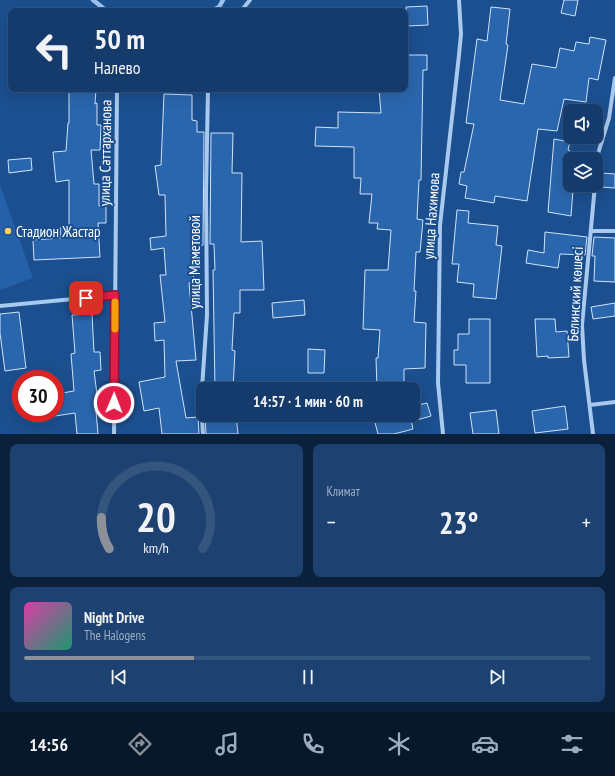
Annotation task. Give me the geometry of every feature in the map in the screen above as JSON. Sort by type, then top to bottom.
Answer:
[{"type":"street","points":[[243,8],[250,0]]},
{"type":"street","name":"улица Нахимова","points":[[443,434],[438,383],[440,225],[461,34],[459,0]]},
{"type":"street","points":[[599,152],[609,118],[615,78]]},
{"type":"street","name":"улица Саттарханова","points":[[114,434],[118,92]]},
{"type":"street","name":"улица Маметовой","points":[[203,434],[201,403],[206,315],[208,92]]},
{"type":"street","name":"Белинский көшесi","points":[[593,434],[584,360],[582,325],[594,192]]},
{"type":"street","points":[[591,231],[615,231]]},
{"type":"street","points":[[0,306],[115,295]]},
{"type":"street","points":[[590,405],[615,402]]},
{"type":"shaded area","name":"Стадион Жастар","points":[[0,185],[33,278],[0,290]]},
{"type":"building","points":[[564,0],[578,0],[575,16],[561,13]]},
{"type":"building","points":[[427,6],[428,25],[408,26],[408,8],[406,7]]},
{"type":"building","points":[[491,7],[510,9],[506,44],[508,45],[500,100],[524,104],[532,64],[556,68],[560,48],[574,51],[576,42],[589,44],[590,37],[606,40],[598,80],[589,78],[586,102],[564,99],[557,131],[538,129],[527,201],[495,196],[494,203],[465,198],[467,186],[459,184],[461,172],[464,172],[474,124],[466,123],[477,39],[487,41]]},
{"type":"building","points":[[408,55],[427,55],[427,70],[423,70],[421,180],[419,180],[417,219],[423,220],[420,252],[416,252],[414,291],[416,291],[414,322],[426,323],[425,368],[404,369],[404,382],[377,382],[376,358],[378,358],[380,330],[363,329],[365,270],[388,270],[391,230],[377,229],[378,223],[369,223],[372,194],[360,194],[361,178],[354,178],[354,147],[315,146],[316,127],[338,128],[338,112],[381,113],[379,92],[408,92]]},
{"type":"building","points":[[69,92],[96,92],[95,104],[97,103],[97,125],[101,125],[100,150],[91,150],[94,184],[99,184],[99,206],[106,206],[106,223],[98,223],[100,257],[34,260],[33,240],[61,238],[60,228],[69,227],[69,180],[56,182],[53,152],[66,151],[69,123]]},
{"type":"building","points":[[164,94],[192,95],[192,120],[197,121],[197,132],[204,132],[203,245],[191,247],[194,282],[189,283],[196,360],[176,361],[186,418],[196,417],[196,422],[198,422],[199,434],[162,434],[159,408],[144,411],[139,382],[165,377],[164,340],[155,341],[154,323],[165,322],[160,275],[166,275],[164,248],[151,250],[150,238],[166,236],[165,195],[159,195],[155,166],[161,165]]},
{"type":"building","points":[[211,133],[233,133],[232,173],[242,173],[241,242],[262,241],[264,290],[240,290],[240,313],[234,313],[232,350],[235,351],[233,382],[215,382],[213,270],[215,270],[214,244],[210,244]]},
{"type":"building","points":[[554,139],[563,141],[563,144],[570,144],[568,150],[570,152],[563,152],[563,192],[573,192],[571,216],[548,212]]},
{"type":"building","points":[[31,158],[32,170],[9,173],[8,160]]},
{"type":"building","points":[[603,173],[615,174],[615,188],[603,187]]},
{"type":"building","points":[[457,210],[469,211],[468,223],[498,226],[496,245],[502,246],[496,299],[473,297],[474,284],[457,282],[459,264],[452,264]]},
{"type":"building","points":[[545,232],[587,237],[585,255],[560,254],[558,268],[526,263],[528,250],[544,253]]},
{"type":"building","points":[[594,237],[615,238],[615,282],[594,281],[595,256],[592,256]]},
{"type":"building","points":[[304,300],[305,315],[273,318],[272,303]]},
{"type":"building","points":[[615,303],[615,316],[593,319],[591,307]]},
{"type":"building","points":[[19,312],[26,368],[5,371],[0,333],[0,314]]},
{"type":"building","points":[[92,314],[94,352],[100,352],[101,370],[94,371],[99,410],[96,411],[98,434],[77,434],[75,413],[64,415],[64,393],[74,391],[71,354],[75,353],[72,315]]},
{"type":"building","points":[[469,319],[490,319],[490,383],[466,383],[466,365],[454,365],[454,350],[458,350],[458,334],[469,334]]},
{"type":"building","points":[[535,319],[555,319],[556,332],[567,331],[569,357],[537,357]]},
{"type":"building","points":[[308,349],[325,350],[324,373],[308,373]]},
{"type":"building","points":[[427,403],[431,416],[420,419],[420,404]]},
{"type":"building","points":[[565,406],[568,429],[535,433],[532,411]]},
{"type":"building","points":[[496,410],[499,434],[473,434],[470,413]]},
{"type":"building","points":[[205,422],[237,422],[238,434],[206,434]]},
{"type":"building","points":[[375,422],[412,422],[413,429],[394,434],[378,434]]},
{"type":"waterway","points":[[93,0],[103,8]]},
{"type":"waterway","points":[[217,8],[223,0]]},
{"type":"slow traffic","points":[[115,302],[115,329]]},
{"type":"place","name":"Стадион Жастар","points":[[8,231]]},
{"type":"route","points":[[86,298],[115,295],[114,403]]}]
